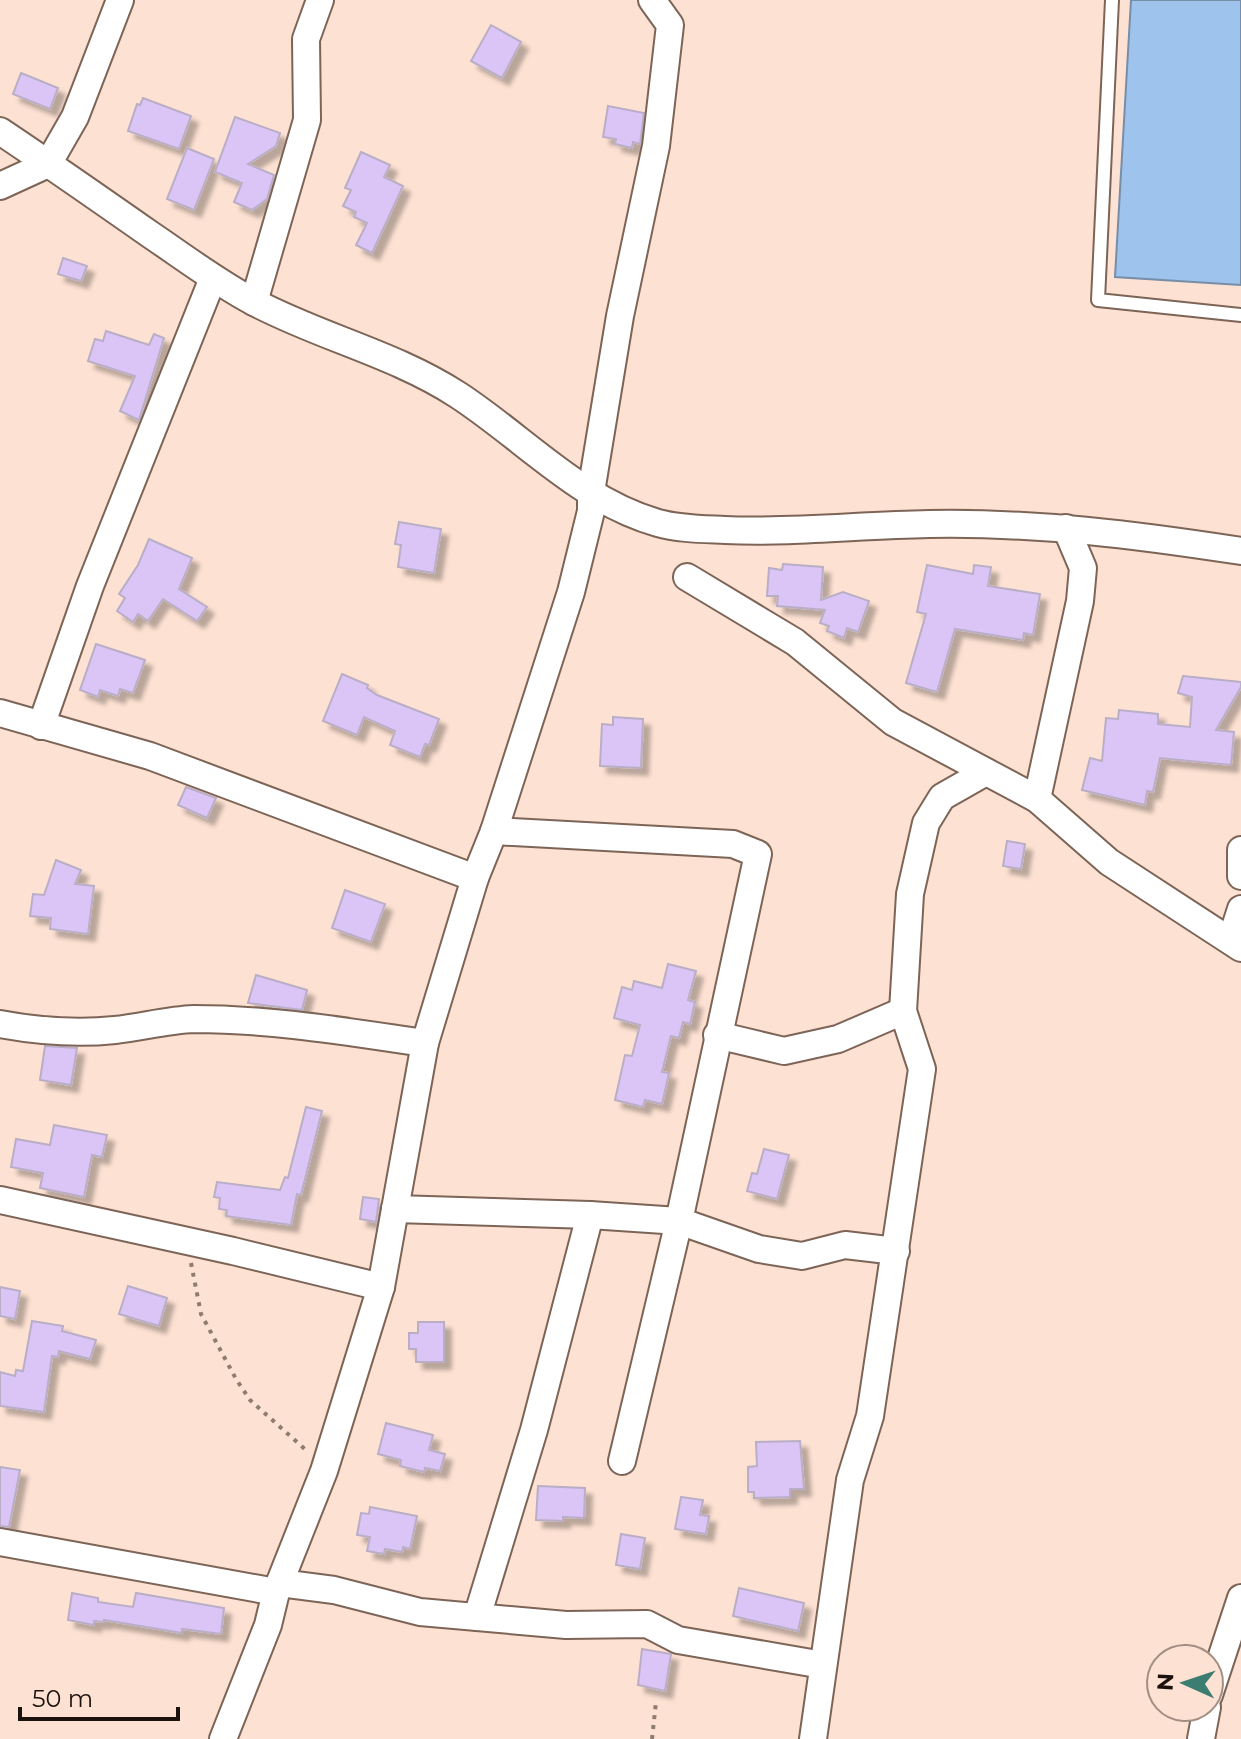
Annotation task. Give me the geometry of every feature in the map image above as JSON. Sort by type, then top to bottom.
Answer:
[{"type":"street","points":[[0,186],[48,164],[75,117],[120,0]]},
{"type":"street","points":[[254,302],[303,140],[308,90],[306,39],[320,0]]},
{"type":"street","points":[[223,1739],[324,1471],[381,1287],[425,1043],[475,878],[494,831],[571,592],[591,511],[591,492],[620,316],[656,146],[670,25],[652,0]]},
{"type":"street","points":[[0,131],[213,278],[254,302],[309,327],[413,368],[458,394],[548,464],[591,492],[657,523],[688,528],[772,532],[929,524],[1066,528],[1241,551]]},
{"type":"street","points":[[41,726],[90,586],[213,278]]},
{"type":"street","points":[[1037,799],[1080,601],[1083,568],[1066,528]]},
{"type":"street","points":[[687,577],[795,642],[893,722],[1037,799],[1109,862],[1236,944],[1241,909]]},
{"type":"street","points":[[0,713],[150,756],[475,878]]},
{"type":"street","points":[[813,1739],[850,1480],[870,1416],[922,1069],[903,1011],[910,894],[926,823],[942,797],[986,772]]},
{"type":"street","points":[[494,831],[733,844],[758,854],[679,1221],[622,1461]]},
{"type":"street","points":[[1241,850],[1241,876]]},
{"type":"street","points":[[717,1035],[784,1051],[838,1039],[903,1011]]},
{"type":"street","points":[[0,1024],[47,1031],[112,1030],[188,1020],[239,1019],[291,1023],[425,1043]]},
{"type":"street","points":[[0,1200],[381,1287]]},
{"type":"street","points":[[395,1209],[679,1221],[759,1249],[802,1256],[845,1245],[896,1251]]},
{"type":"street","points":[[477,1617],[534,1430],[590,1215]]},
{"type":"street","points":[[0,1542],[278,1588],[334,1590],[420,1612],[566,1625],[647,1624],[678,1640],[823,1665]]},
{"type":"street","points":[[1225,1646],[1241,1598]]},
{"type":"lane","points":[[1112,0],[1098,300],[1241,315]]},
{"type":"path","points":[[181,1239],[192,1267],[201,1314],[236,1379],[250,1400],[324,1471]]},
{"type":"path","points":[[652,1739],[656,1702]]},
{"type":"water","points":[[1131,0],[1241,0],[1241,285],[1115,277]]},
{"type":"building","points":[[491,25],[521,42],[502,78],[471,61]]},
{"type":"building","points":[[21,73],[58,88],[50,109],[13,94]]},
{"type":"building","points":[[143,98],[191,116],[179,149],[128,131],[137,104],[140,105]]},
{"type":"building","points":[[608,106],[644,113],[640,144],[633,142],[632,148],[615,144],[616,139],[603,137]]},
{"type":"building","points":[[235,117],[280,133],[276,146],[248,164],[274,175],[267,199],[252,210],[234,202],[242,183],[215,172]]},
{"type":"building","points":[[187,148],[214,159],[194,210],[167,199]]},
{"type":"building","points":[[361,152],[390,165],[384,177],[403,186],[372,253],[356,245],[367,223],[354,217],[356,212],[343,206],[351,190],[345,188]]},
{"type":"building","points":[[63,258],[87,266],[81,281],[58,274]]},
{"type":"building","points":[[106,331],[149,345],[154,334],[164,338],[139,420],[120,411],[135,376],[88,361],[95,339],[103,341]]},
{"type":"building","points":[[399,522],[441,529],[434,573],[398,567],[401,545],[395,544]]},
{"type":"building","points":[[149,539],[192,558],[179,589],[207,607],[197,621],[163,599],[148,621],[138,614],[133,622],[117,611],[125,598],[119,594],[138,565]]},
{"type":"building","points":[[783,564],[823,567],[821,600],[843,592],[869,601],[858,632],[847,628],[844,638],[827,631],[829,626],[820,623],[825,610],[777,606],[778,596],[767,596],[769,568],[782,570]]},
{"type":"building","points":[[927,565],[973,574],[974,565],[991,567],[988,586],[1040,594],[1033,635],[1024,633],[1023,640],[955,629],[937,692],[906,683],[926,614],[917,612]]},
{"type":"building","points":[[96,644],[145,660],[133,693],[120,689],[118,696],[100,690],[98,697],[80,690]]},
{"type":"building","points":[[342,674],[368,685],[367,688],[377,695],[439,719],[429,745],[425,744],[420,757],[390,745],[395,731],[364,717],[357,735],[323,721]]},
{"type":"building","points":[[1183,676],[1241,682],[1216,730],[1234,732],[1231,765],[1160,758],[1153,792],[1147,791],[1145,805],[1082,790],[1090,758],[1102,761],[1106,718],[1118,719],[1119,710],[1158,714],[1158,724],[1190,727],[1192,697],[1178,693]]},
{"type":"building","points":[[613,717],[643,719],[641,768],[600,766],[602,724],[613,725]]},
{"type":"building","points":[[186,787],[216,798],[207,818],[178,805]]},
{"type":"building","points":[[1007,841],[1025,844],[1021,869],[1003,866]]},
{"type":"building","points":[[56,860],[81,870],[75,884],[94,886],[88,934],[50,929],[51,918],[30,916],[33,894],[44,895]]},
{"type":"building","points":[[345,890],[385,904],[371,942],[332,928]]},
{"type":"building","points":[[668,964],[696,971],[688,1000],[695,1002],[690,1024],[683,1022],[679,1038],[671,1036],[662,1072],[669,1073],[662,1104],[645,1100],[643,1107],[615,1100],[625,1055],[632,1056],[640,1025],[614,1018],[622,987],[632,990],[634,981],[662,988]]},
{"type":"building","points":[[256,975],[307,990],[302,1010],[248,1003]]},
{"type":"building","points":[[45,1046],[77,1048],[71,1085],[40,1080]]},
{"type":"building","points":[[306,1107],[322,1111],[291,1225],[226,1216],[227,1210],[219,1209],[220,1198],[214,1197],[217,1182],[280,1190],[285,1177],[288,1178]]},
{"type":"building","points":[[54,1125],[107,1135],[102,1157],[92,1155],[84,1197],[40,1188],[43,1173],[11,1167],[16,1139],[50,1145]]},
{"type":"building","points":[[764,1149],[789,1155],[777,1199],[747,1191],[752,1173],[757,1174]]},
{"type":"building","points":[[363,1197],[379,1199],[376,1222],[360,1219]]},
{"type":"building","points":[[128,1286],[167,1298],[159,1326],[119,1314]]},
{"type":"building","points":[[0,1287],[20,1291],[15,1319],[0,1316]]},
{"type":"building","points":[[32,1321],[63,1326],[62,1331],[96,1340],[90,1359],[59,1351],[58,1357],[52,1356],[44,1412],[0,1406],[0,1372],[15,1376],[16,1370],[23,1371]]},
{"type":"building","points":[[418,1322],[444,1322],[444,1362],[416,1362],[416,1349],[409,1349],[409,1333],[418,1333]]},
{"type":"building","points":[[386,1423],[433,1435],[429,1450],[445,1454],[440,1471],[425,1468],[424,1472],[400,1466],[401,1460],[378,1454]]},
{"type":"building","points":[[800,1441],[804,1489],[790,1489],[790,1497],[754,1498],[754,1492],[748,1492],[748,1467],[757,1466],[756,1442]]},
{"type":"building","points":[[0,1467],[20,1470],[9,1527],[0,1526]]},
{"type":"building","points":[[538,1486],[585,1488],[584,1518],[536,1520]]},
{"type":"building","points":[[681,1497],[703,1500],[700,1515],[709,1516],[706,1534],[675,1529]]},
{"type":"building","points":[[370,1507],[417,1516],[410,1549],[403,1547],[402,1552],[385,1549],[384,1554],[367,1551],[370,1537],[357,1535],[361,1513],[369,1514]]},
{"type":"building","points":[[621,1534],[645,1538],[640,1569],[616,1565]]},
{"type":"building","points":[[739,1588],[804,1603],[798,1631],[733,1616]]},
{"type":"building","points":[[72,1593],[98,1598],[98,1602],[133,1607],[136,1593],[224,1608],[221,1634],[182,1629],[182,1633],[104,1620],[94,1621],[94,1625],[68,1620]]},
{"type":"building","points":[[642,1649],[671,1654],[665,1691],[638,1685]]}]
